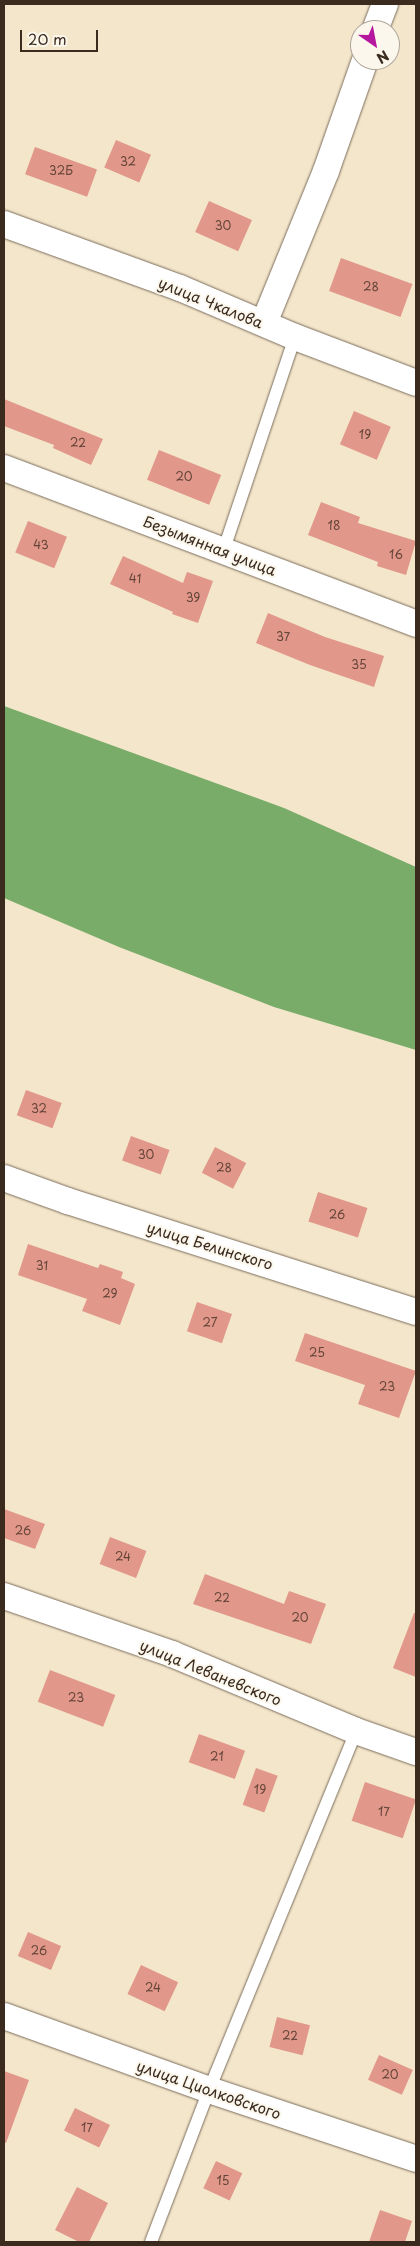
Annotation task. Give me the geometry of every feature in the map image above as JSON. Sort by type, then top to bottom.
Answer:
[{"type":"street","points":[[379,20],[385,4]]},
{"type":"street","points":[[264,323],[326,171],[361,70]]},
{"type":"street","name":"улица Чкалова","points":[[4,224],[180,288],[295,336],[416,383]]},
{"type":"street","name":"Безымянная улица","points":[[4,468],[224,549],[416,624]]},
{"type":"street","name":"улица Белинского","points":[[4,1178],[68,1201],[416,1312]]},
{"type":"street","name":"улица Леваневского","points":[[4,1596],[172,1654],[356,1731],[416,1752]]},
{"type":"street","name":"улица Циолковского","points":[[4,2016],[209,2090],[416,2159]]},
{"type":"lane","points":[[224,549],[295,336]]},
{"type":"lane","points":[[150,2242],[209,2090],[356,1731]]},
{"type":"green space","points":[[4,706],[284,808],[416,867],[416,1050],[274,1007],[119,947],[4,898]]},
{"type":"building","points":[[116,140],[151,155],[139,182],[104,168]]},
{"type":"building","points":[[35,147],[97,170],[87,197],[25,174]]},
{"type":"building","points":[[209,201],[252,220],[238,251],[195,232]]},
{"type":"building","points":[[341,258],[412,284],[400,317],[329,291]]},
{"type":"building","points":[[4,399],[103,439],[91,465],[53,448],[54,445],[4,426]]},
{"type":"building","points":[[354,411],[391,427],[377,460],[340,444]]},
{"type":"building","points":[[159,450],[221,475],[209,505],[147,480]]},
{"type":"building","points":[[321,502],[360,517],[358,523],[416,541],[406,575],[377,566],[378,562],[308,535]]},
{"type":"building","points":[[28,521],[67,537],[54,568],[15,553]]},
{"type":"building","points":[[123,556],[183,583],[187,572],[213,581],[198,623],[172,614],[173,612],[110,584]]},
{"type":"building","points":[[268,613],[325,637],[384,656],[374,687],[310,665],[256,643]]},
{"type":"building","points":[[26,1090],[62,1103],[52,1128],[17,1115]]},
{"type":"building","points":[[131,1136],[170,1150],[161,1174],[122,1160]]},
{"type":"building","points":[[215,1147],[246,1163],[233,1189],[202,1173]]},
{"type":"building","points":[[318,1192],[367,1208],[358,1238],[308,1221]]},
{"type":"building","points":[[28,1244],[98,1268],[100,1264],[123,1272],[121,1278],[135,1284],[120,1325],[82,1311],[87,1299],[18,1275]]},
{"type":"building","points":[[197,1302],[232,1314],[222,1343],[187,1331]]},
{"type":"building","points":[[305,1333],[416,1371],[399,1418],[358,1404],[365,1385],[295,1361]]},
{"type":"building","points":[[4,1509],[45,1524],[35,1549],[4,1538]]},
{"type":"building","points":[[110,1537],[146,1551],[136,1578],[100,1564]]},
{"type":"building","points":[[205,1574],[284,1604],[289,1591],[326,1604],[311,1644],[193,1604]]},
{"type":"building","points":[[414,1613],[416,1613],[416,1677],[393,1668]]},
{"type":"building","points":[[50,1670],[115,1695],[103,1727],[38,1702]]},
{"type":"building","points":[[199,1734],[245,1751],[235,1779],[189,1762]]},
{"type":"building","points":[[256,1768],[278,1776],[264,1813],[243,1805]]},
{"type":"building","points":[[365,1782],[416,1800],[403,1838],[352,1821]]},
{"type":"building","points":[[28,1932],[61,1946],[51,1970],[18,1956]]},
{"type":"building","points":[[141,1965],[178,1982],[165,2011],[127,1994]]},
{"type":"building","points":[[277,2017],[310,2025],[302,2055],[270,2047]]},
{"type":"building","points":[[379,2055],[413,2070],[402,2095],[368,2080]]},
{"type":"building","points":[[4,2071],[29,2080],[6,2143],[4,2142]]},
{"type":"building","points":[[75,2108],[110,2125],[99,2148],[64,2130]]},
{"type":"building","points":[[216,2161],[242,2173],[230,2200],[203,2188]]},
{"type":"building","points":[[77,2187],[108,2203],[89,2242],[79,2242],[55,2230]]},
{"type":"building","points":[[380,2210],[412,2221],[405,2242],[369,2242]]}]
